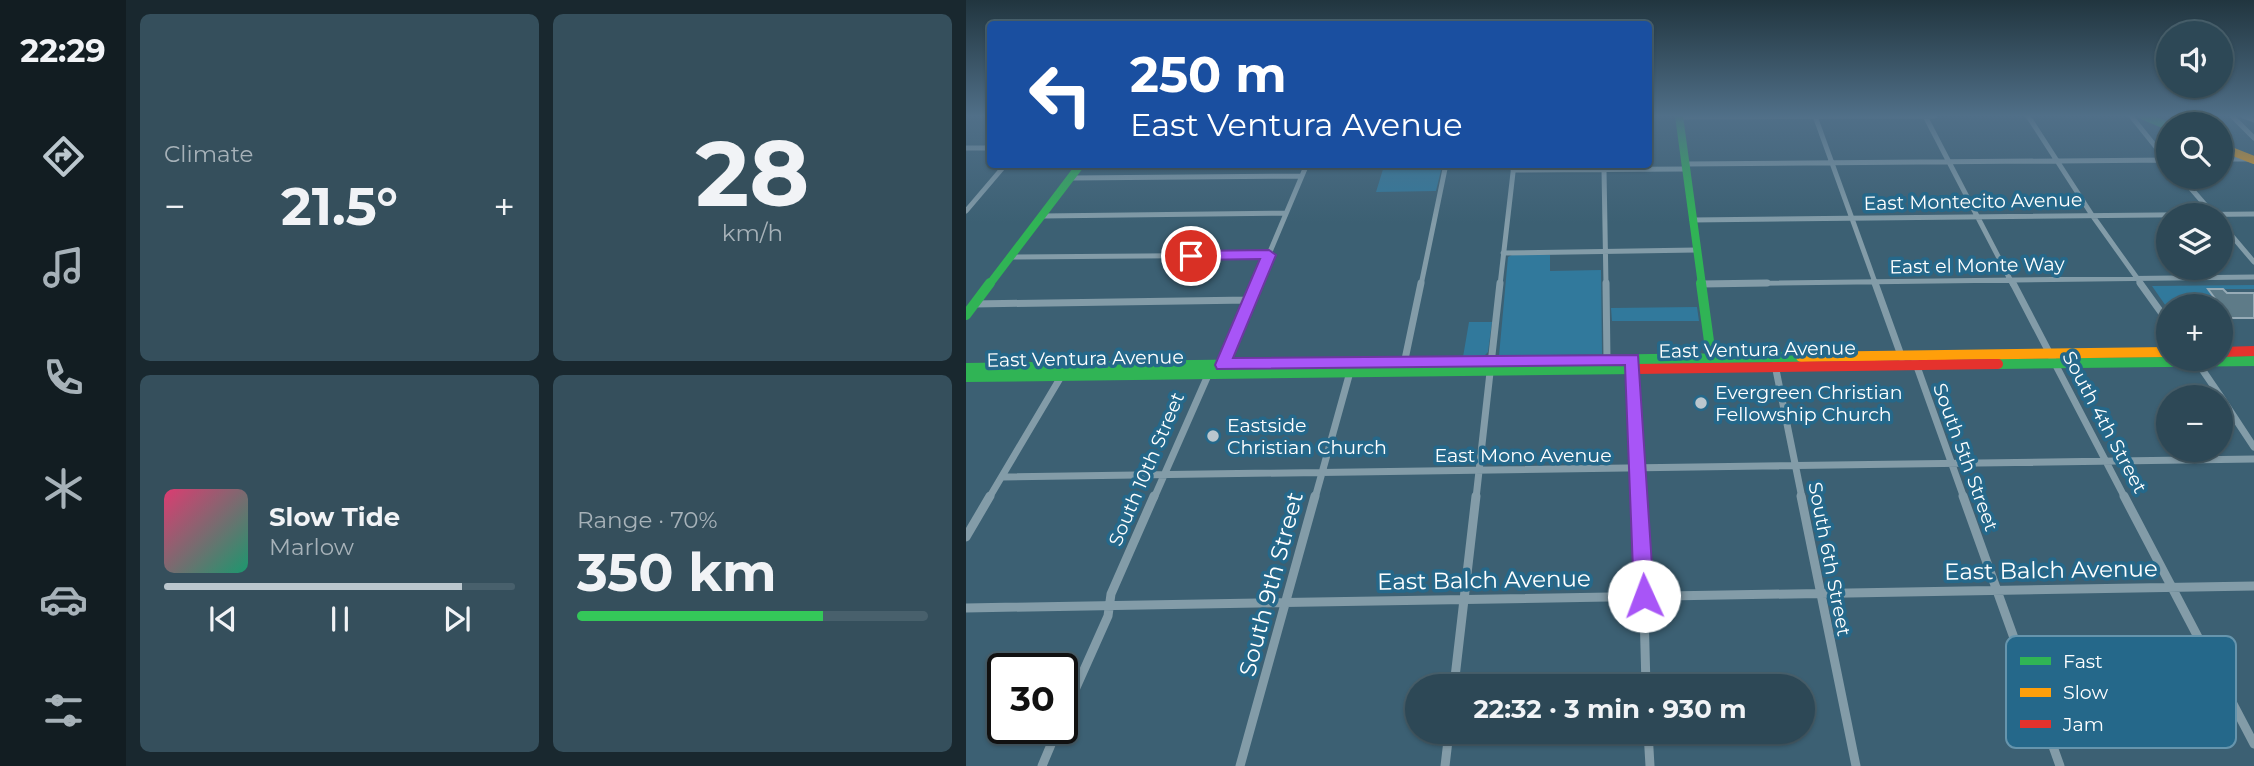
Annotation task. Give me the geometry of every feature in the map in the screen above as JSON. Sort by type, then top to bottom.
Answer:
[{"type":"main road","points":[[1683,152],[1712,363]]},
{"type":"main road","points":[[2233,152],[2252,160]]},
{"type":"main road","points":[[966,315],[1078,168]]},
{"type":"main road","points":[[2233,352],[2254,351]]},
{"type":"main road","name":"East Ventura Avenue","points":[[2054,358],[2156,353]]},
{"type":"main road","name":"East Ventura Avenue","points":[[966,377],[1223,365],[1404,367],[2054,358],[2156,359]]},
{"type":"main road","name":"East Ventura Avenue","points":[[1492,365],[1607,360],[1633,364]]},
{"type":"main road","name":"East Ventura Avenue","points":[[2233,361],[2254,361]]},
{"type":"main road","name":"East Ventura Avenue","points":[[966,368],[1206,374],[1350,372],[1404,367]]},
{"type":"street","points":[[1828,152],[1903,361]]},
{"type":"street","name":"South 4th Street","points":[[1945,152],[2199,636]]},
{"type":"street","points":[[2051,152],[2156,305]]},
{"type":"street","points":[[2233,159],[2252,160]]},
{"type":"street","points":[[1652,168],[2156,160]]},
{"type":"street","points":[[966,211],[1003,168]]},
{"type":"street","points":[[1206,374],[1223,365],[1305,168]]},
{"type":"street","points":[[1404,367],[1445,168]]},
{"type":"street","points":[[1455,674],[1514,168]]},
{"type":"street","points":[[1544,168],[1644,168]]},
{"type":"street","points":[[1604,170],[1607,360]]},
{"type":"street","points":[[1071,178],[1302,176]]},
{"type":"street","points":[[2191,189],[2204,203]]},
{"type":"street","points":[[1042,216],[1286,213]]},
{"type":"street","name":"East Montecito Avenue","points":[[2233,215],[2254,214]]},
{"type":"street","name":"East Montecito Avenue","points":[[1692,219],[2156,215]]},
{"type":"street","points":[[2233,237],[2254,262]]},
{"type":"street","points":[[1503,253],[1696,250]]},
{"type":"street","points":[[1010,257],[1269,255]]},
{"type":"street","name":"East el Monte Way","points":[[1701,284],[2254,277]]},
{"type":"street","points":[[974,304],[1249,300]]},
{"type":"street","name":"South 5th Street","points":[[1915,360],[2014,636]]},
{"type":"street","name":"South 6th Street","points":[[1775,362],[1856,766]]},
{"type":"street","points":[[1633,364],[1640,470],[1646,674]]},
{"type":"street","points":[[966,537],[1064,371]]},
{"type":"street","name":"South 9th Street","points":[[1240,766],[1350,372]]},
{"type":"street","name":"South 10th Street","points":[[1078,683],[1108,616],[1111,594],[1206,374]]},
{"type":"street","points":[[2233,415],[2254,447]]},
{"type":"street","name":"East Mono Avenue","points":[[1002,477],[1640,470],[2254,459]]},
{"type":"street","name":"East Balch Avenue","points":[[966,608],[2254,586]]},
{"type":"street","name":"South 4th Street","points":[[2236,709],[2254,744]]},
{"type":"street","points":[[1042,766],[1051,744]]},
{"type":"street","points":[[1445,766],[1448,744]]},
{"type":"street","points":[[1649,744],[1650,766]]},
{"type":"street","name":"South 5th Street","points":[[2054,748],[2060,766]]},
{"type":"shaded area","points":[[1383,168],[1442,168],[1436,191],[1376,192]]},
{"type":"shaded area","points":[[1550,255],[1550,271],[1601,270],[1602,354],[1499,356],[1508,257]]},
{"type":"shaded area","points":[[2254,285],[2254,289],[2208,289],[2212,294],[2158,294],[2152,286]]},
{"type":"shaded area","points":[[1697,307],[1699,321],[1612,321],[1611,308]]},
{"type":"shaded area","points":[[1469,322],[1492,322],[1488,352],[1485,355],[1463,357]]},
{"type":"building","points":[[2208,289],[2223,289],[2227,293],[2254,293],[2254,318],[2233,318],[2233,294],[2212,294]]},
{"type":"traffic: fast","points":[[1684,152],[1712,363]]},
{"type":"traffic: fast","points":[[966,315],[1078,168]]},
{"type":"traffic: fast","points":[[966,368],[1801,357]]},
{"type":"traffic: fast","points":[[1998,364],[2254,361]]},
{"type":"traffic: fast","points":[[966,377],[1636,369]]},
{"type":"traffic: slow","points":[[2233,152],[2254,160]]},
{"type":"traffic: slow","points":[[1801,357],[2156,352]]},
{"type":"traffic: jam","points":[[2233,352],[2254,351]]},
{"type":"traffic: jam","points":[[1636,369],[1998,364]]},
{"type":"place","name":"Evergreen Christian Fellowship Church","points":[[1701,403]]},
{"type":"place","name":"Eastside Christian Church","points":[[1213,436]]},
{"type":"route","points":[[1191,256],[1269,255],[1223,365],[1633,359],[1644,596]]}]
